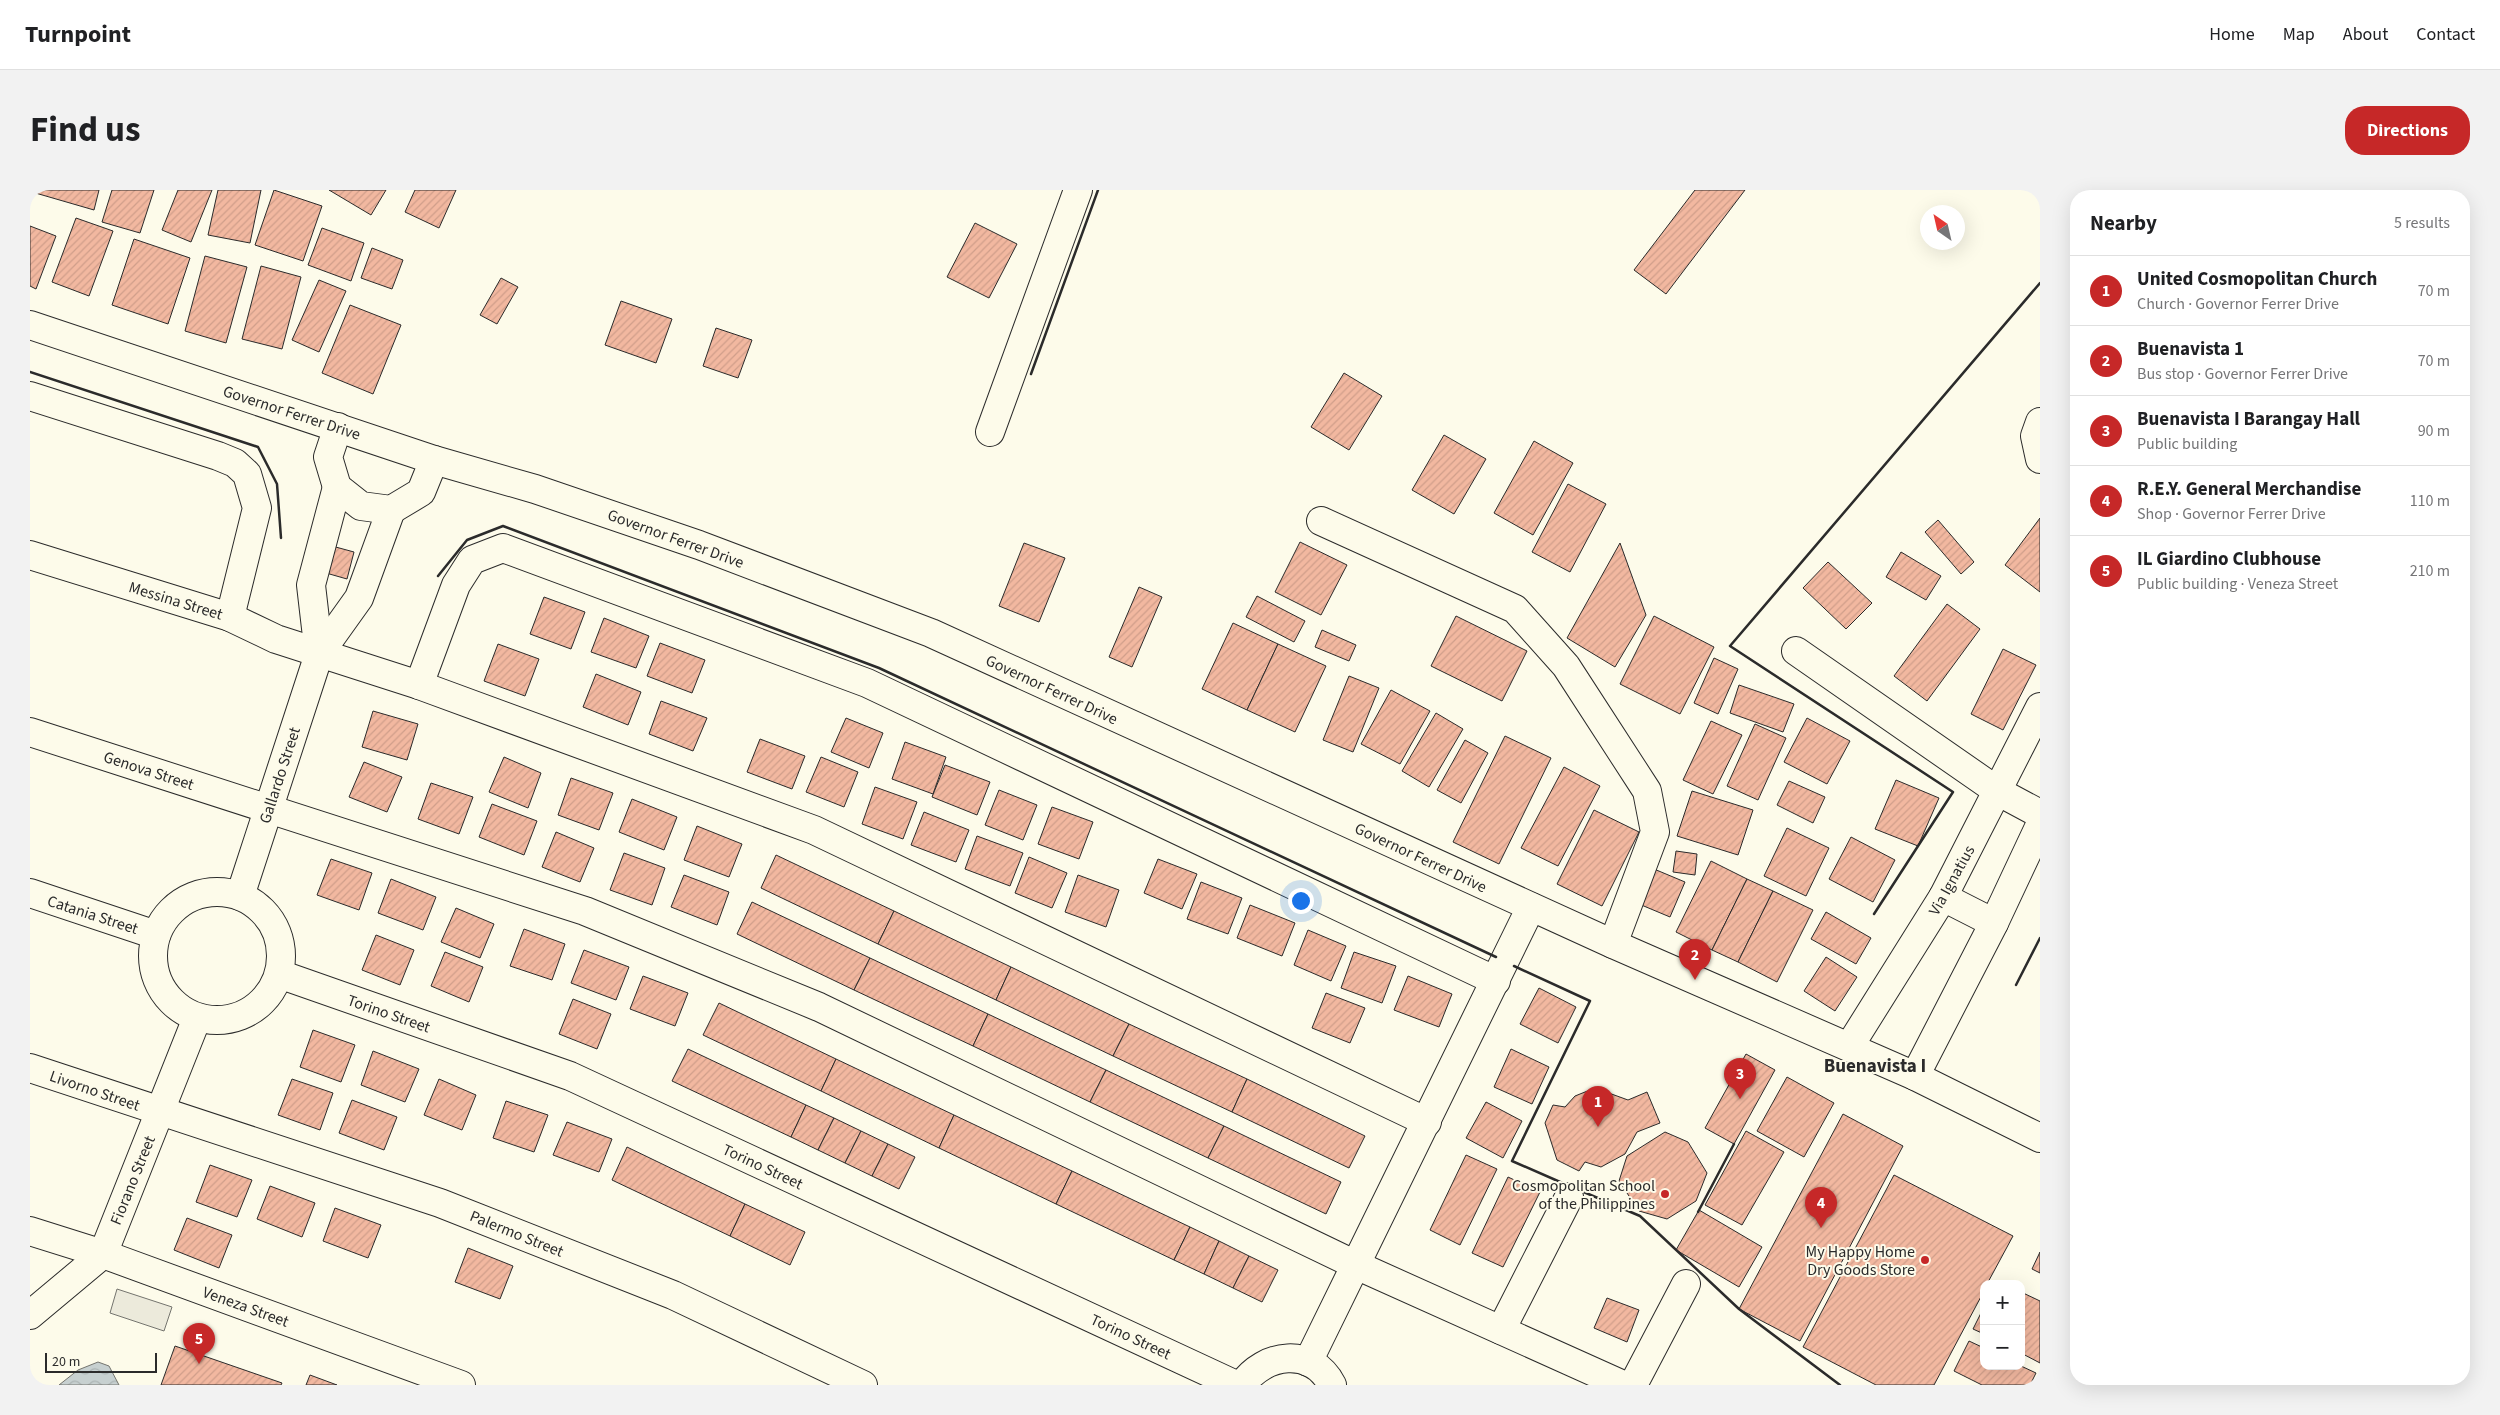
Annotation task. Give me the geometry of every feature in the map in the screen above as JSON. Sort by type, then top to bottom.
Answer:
[{"type":"street","points":[[990,432],[1078,190]]},
{"type":"street","name":"Governor Ferrer Drive","points":[[30,325],[434,460],[535,489],[698,545],[931,633],[1613,944],[1915,1076],[2040,1138]]},
{"type":"street","points":[[30,396],[218,456],[235,463],[247,474],[257,508],[230,617]]},
{"type":"street","points":[[2040,422],[2035,436],[2040,460]]},
{"type":"street","points":[[319,654],[311,585],[337,487],[328,457],[338,427]]},
{"type":"street","points":[[337,487],[361,506],[391,510],[422,492],[434,460]]},
{"type":"street","points":[[319,654],[359,598],[391,510]]},
{"type":"street","points":[[1321,521],[1515,609],[1566,666],[1647,791],[1655,832],[1613,944]]},
{"type":"street","points":[[419,685],[456,585],[472,560],[503,548],[867,682],[1496,980]]},
{"type":"street","name":"Messina Street","points":[[30,555],[230,617],[276,639],[419,685],[814,830],[1427,1122]]},
{"type":"street","points":[[1796,651],[1998,792],[2040,814]]},
{"type":"street","name":"Gallardo Street","points":[[240,896],[319,654]]},
{"type":"street","name":"Via Ignatius","points":[[1849,1047],[1943,897],[2040,707]]},
{"type":"street","name":"Genova Street","points":[[30,732],[585,911],[819,1007],[1356,1266],[1623,1385]]},
{"type":"street","points":[[1915,1076],[1994,923],[2040,825]]},
{"type":"street","points":[[215,892],[240,896],[260,908],[274,927],[281,950],[279,974],[267,997],[247,1013],[223,1021],[197,1018],[174,1006],[158,985],[152,960],[156,935],[169,912],[190,897],[215,892]]},
{"type":"street","name":"Catania Street","points":[[30,893],[156,935]]},
{"type":"street","points":[[1943,897],[1994,923]]},
{"type":"street","points":[[1308,1362],[1532,907]]},
{"type":"street","name":"Torino Street","points":[[279,974],[570,1076],[1236,1385]]},
{"type":"street","name":"Fiorano Street","points":[[30,1315],[103,1254],[197,1018]]},
{"type":"street","name":"Livorno Street","points":[[30,1068],[159,1112]]},
{"type":"street","name":"Palermo Street","points":[[159,1112],[440,1203],[673,1295],[863,1385]]},
{"type":"street","points":[[1501,1330],[1569,1197]]},
{"type":"street","name":"Veneza Street","points":[[30,1230],[103,1254],[461,1385]]},
{"type":"street","points":[[1633,1385],[1686,1284]]},
{"type":"street","points":[[1242,1385],[1258,1367],[1270,1361],[1283,1358],[1308,1362],[1320,1370],[1332,1385]]},
{"type":"shaded area","points":[[117,1289],[172,1307],[164,1331],[110,1313]]},
{"type":"water","points":[[98,1362],[109,1366],[119,1385],[59,1385],[78,1370]]},
{"type":"building","points":[[32,190],[99,190],[94,210],[32,192]]},
{"type":"building","points":[[112,190],[154,190],[140,233],[102,222]]},
{"type":"building","points":[[178,190],[212,190],[191,242],[162,230]]},
{"type":"building","points":[[218,190],[261,190],[250,243],[208,235]]},
{"type":"building","points":[[274,190],[322,206],[303,261],[255,245]]},
{"type":"building","points":[[329,190],[386,190],[371,215]]},
{"type":"building","points":[[415,190],[456,190],[439,228],[405,212]]},
{"type":"building","points":[[1695,190],[1745,190],[1666,294],[1634,270]]},
{"type":"building","points":[[76,218],[113,231],[89,296],[52,282]]},
{"type":"building","points":[[975,223],[1017,244],[989,298],[947,277]]},
{"type":"building","points":[[30,226],[56,236],[36,289],[30,286]]},
{"type":"building","points":[[322,228],[364,243],[351,281],[308,265]]},
{"type":"building","points":[[134,239],[190,258],[168,324],[112,305]]},
{"type":"building","points":[[372,248],[403,260],[392,289],[361,278]]},
{"type":"building","points":[[205,256],[247,267],[226,343],[185,331]]},
{"type":"building","points":[[261,266],[301,277],[282,349],[242,339]]},
{"type":"building","points":[[501,278],[518,287],[497,324],[480,315]]},
{"type":"building","points":[[319,280],[346,291],[319,352],[292,340]]},
{"type":"building","points":[[621,301],[672,319],[656,363],[605,345]]},
{"type":"building","points":[[350,305],[401,325],[373,394],[322,373]]},
{"type":"building","points":[[716,328],[752,340],[738,378],[703,366]]},
{"type":"building","points":[[1344,373],[1382,396],[1349,450],[1311,427]]},
{"type":"building","points":[[1444,435],[1486,459],[1454,514],[1412,490]]},
{"type":"building","points":[[1534,441],[1573,463],[1533,535],[1494,513]]},
{"type":"building","points":[[1568,484],[1606,504],[1570,572],[1532,552]]},
{"type":"building","points":[[2040,518],[2040,592],[2005,565]]},
{"type":"building","points":[[1938,520],[1974,562],[1961,574],[1925,532]]},
{"type":"building","points":[[1300,542],[1347,565],[1321,615],[1275,592]]},
{"type":"building","points":[[1024,543],[1065,558],[1039,622],[999,606]]},
{"type":"building","points":[[1620,543],[1646,615],[1615,667],[1567,638]]},
{"type":"building","points":[[332,546],[354,552],[347,579],[326,573]]},
{"type":"building","points":[[1901,552],[1941,576],[1926,600],[1886,577]]},
{"type":"building","points":[[1828,562],[1872,603],[1846,629],[1803,588]]},
{"type":"building","points":[[1139,587],[1162,597],[1132,667],[1109,657]]},
{"type":"building","points":[[1257,596],[1305,621],[1294,642],[1246,617]]},
{"type":"building","points":[[544,597],[585,612],[571,649],[530,634]]},
{"type":"building","points":[[1947,604],[1980,629],[1927,701],[1894,676]]},
{"type":"building","points":[[1456,616],[1527,651],[1502,701],[1431,666]]},
{"type":"building","points":[[1654,616],[1714,647],[1680,714],[1620,684]]},
{"type":"building","points":[[604,618],[649,636],[636,668],[591,652]]},
{"type":"building","points":[[1233,623],[1278,644],[1247,710],[1202,689]]},
{"type":"building","points":[[1322,630],[1356,645],[1349,661],[1315,647]]},
{"type":"building","points":[[660,643],[705,660],[692,693],[647,676]]},
{"type":"building","points":[[498,644],[539,659],[525,696],[484,681]]},
{"type":"building","points":[[1278,644],[1326,666],[1295,732],[1247,710]]},
{"type":"building","points":[[2003,649],[2036,665],[2003,730],[1971,714]]},
{"type":"building","points":[[1714,658],[1738,669],[1718,714],[1694,703]]},
{"type":"building","points":[[596,674],[641,692],[628,725],[583,707]]},
{"type":"building","points":[[1349,676],[1379,688],[1353,752],[1323,740]]},
{"type":"building","points":[[1739,685],[1794,704],[1783,732],[1730,713]]},
{"type":"building","points":[[1391,690],[1430,711],[1400,764],[1361,744]]},
{"type":"building","points":[[661,701],[707,718],[693,751],[649,734]]},
{"type":"building","points":[[373,711],[418,724],[407,760],[362,747]]},
{"type":"building","points":[[1436,713],[1463,729],[1429,787],[1402,771]]},
{"type":"building","points":[[846,718],[883,733],[869,768],[831,752]]},
{"type":"building","points":[[1807,718],[1850,741],[1827,784],[1784,762]]},
{"type":"building","points":[[1711,721],[1742,735],[1713,794],[1683,780]]},
{"type":"building","points":[[1755,724],[1786,738],[1758,800],[1727,786]]},
{"type":"building","points":[[1505,736],[1551,758],[1499,864],[1453,842]]},
{"type":"building","points":[[760,739],[805,756],[792,789],[747,772]]},
{"type":"building","points":[[1465,740],[1488,753],[1461,803],[1437,790]]},
{"type":"building","points":[[905,742],[946,757],[933,794],[892,779]]},
{"type":"building","points":[[504,757],[541,773],[528,808],[489,792]]},
{"type":"building","points":[[821,757],[858,772],[844,807],[806,792]]},
{"type":"building","points":[[364,762],[402,777],[387,812],[349,797]]},
{"type":"building","points":[[945,765],[990,782],[977,815],[932,797]]},
{"type":"building","points":[[1564,767],[1600,786],[1558,866],[1521,848]]},
{"type":"building","points":[[571,778],[613,793],[599,830],[558,815]]},
{"type":"building","points":[[1896,780],[1939,798],[1918,846],[1875,829]]},
{"type":"building","points":[[1789,781],[1825,797],[1813,823],[1777,805]]},
{"type":"building","points":[[431,783],[473,797],[459,834],[418,819]]},
{"type":"building","points":[[875,787],[917,802],[903,839],[862,824]]},
{"type":"building","points":[[999,790],[1037,805],[1023,840],[985,825]]},
{"type":"building","points":[[1692,791],[1753,810],[1738,855],[1677,836]]},
{"type":"building","points":[[632,799],[677,817],[664,850],[619,832]]},
{"type":"building","points":[[492,804],[537,821],[524,855],[479,837]]},
{"type":"building","points":[[1052,807],[1093,822],[1079,859],[1038,844]]},
{"type":"building","points":[[1594,810],[1639,832],[1602,906],[1557,884]]},
{"type":"building","points":[[924,812],[969,830],[956,862],[911,845]]},
{"type":"building","points":[[697,826],[742,844],[729,877],[684,860]]},
{"type":"building","points":[[1787,828],[1829,848],[1806,896],[1764,876]]},
{"type":"building","points":[[556,832],[594,848],[580,882],[542,867]]},
{"type":"building","points":[[977,836],[1023,853],[1010,886],[965,869]]},
{"type":"building","points":[[1851,837],[1895,860],[1873,902],[1829,879]]},
{"type":"building","points":[[1676,851],[1697,854],[1695,875],[1673,872]]},
{"type":"building","points":[[624,853],[665,868],[652,905],[610,890]]},
{"type":"building","points":[[776,855],[894,911],[878,944],[761,888]]},
{"type":"building","points":[[1029,857],[1067,873],[1052,908],[1015,893]]},
{"type":"building","points":[[331,859],[372,873],[359,910],[317,895]]},
{"type":"building","points":[[1158,859],[1197,874],[1182,909],[1144,893]]},
{"type":"building","points":[[1711,861],[1747,879],[1712,950],[1676,932]]},
{"type":"building","points":[[1654,869],[1685,882],[1670,917],[1639,904]]},
{"type":"building","points":[[684,875],[729,892],[717,925],[671,907]]},
{"type":"building","points":[[1078,875],[1119,890],[1106,927],[1065,912]]},
{"type":"building","points":[[391,879],[436,897],[423,930],[378,913]]},
{"type":"building","points":[[1747,879],[1773,891],[1738,962],[1712,950]]},
{"type":"building","points":[[1201,882],[1242,898],[1228,934],[1187,919]]},
{"type":"building","points":[[1773,891],[1813,910],[1777,982],[1738,962]]},
{"type":"building","points":[[752,902],[870,958],[854,990],[737,934]]},
{"type":"building","points":[[1250,905],[1295,923],[1282,956],[1237,938]]},
{"type":"building","points":[[456,908],[494,924],[480,958],[441,942]]},
{"type":"building","points":[[894,911],[1011,967],[996,1000],[878,944]]},
{"type":"building","points":[[1826,912],[1871,938],[1856,964],[1811,939]]},
{"type":"building","points":[[524,929],[565,944],[552,980],[510,966]]},
{"type":"building","points":[[1308,930],[1346,946],[1331,981],[1294,965]]},
{"type":"building","points":[[376,935],[414,950],[400,985],[362,970]]},
{"type":"building","points":[[584,950],[629,967],[616,1000],[571,983]]},
{"type":"building","points":[[445,952],[483,967],[469,1002],[431,986]]},
{"type":"building","points":[[1354,952],[1396,966],[1382,1003],[1341,988]]},
{"type":"building","points":[[1826,957],[1857,977],[1835,1011],[1804,991]]},
{"type":"building","points":[[870,958],[988,1014],[973,1046],[854,990]]},
{"type":"building","points":[[1011,967],[1129,1024],[1113,1056],[996,1000]]},
{"type":"building","points":[[643,976],[688,993],[675,1026],[630,1009]]},
{"type":"building","points":[[1408,976],[1452,994],[1439,1027],[1394,1010]]},
{"type":"building","points":[[1539,988],[1576,1007],[1558,1043],[1520,1024]]},
{"type":"building","points":[[1326,993],[1365,1008],[1350,1043],[1312,1028]]},
{"type":"building","points":[[573,999],[611,1014],[597,1049],[559,1034]]},
{"type":"building","points":[[719,1003],[836,1059],[821,1091],[703,1035]]},
{"type":"building","points":[[988,1014],[1106,1070],[1090,1102],[973,1046]]},
{"type":"building","points":[[1129,1024],[1247,1079],[1232,1112],[1113,1056]]},
{"type":"building","points":[[313,1030],[355,1045],[341,1082],[300,1067]]},
{"type":"building","points":[[688,1049],[806,1105],[791,1137],[672,1081]]},
{"type":"building","points":[[1511,1049],[1549,1067],[1532,1104],[1494,1087]]},
{"type":"building","points":[[373,1051],[419,1069],[405,1102],[361,1085]]},
{"type":"building","points":[[1746,1054],[1775,1070],[1734,1144],[1705,1128]]},
{"type":"building","points":[[836,1059],[954,1115],[939,1148],[821,1091]]},
{"type":"building","points":[[1106,1070],[1224,1126],[1208,1158],[1090,1102]]},
{"type":"building","points":[[1787,1077],[1834,1103],[1804,1157],[1757,1131]]},
{"type":"building","points":[[292,1079],[333,1093],[320,1130],[278,1115]]},
{"type":"building","points":[[439,1079],[476,1095],[462,1130],[424,1115]]},
{"type":"building","points":[[1247,1079],[1365,1136],[1349,1168],[1232,1112]]},
{"type":"building","points":[[1595,1088],[1628,1100],[1647,1092],[1660,1123],[1637,1132],[1625,1154],[1601,1167],[1585,1162],[1579,1171],[1557,1160],[1545,1123],[1553,1105],[1565,1107],[1575,1096]]},
{"type":"building","points":[[352,1100],[397,1117],[384,1150],[339,1133]]},
{"type":"building","points":[[506,1101],[548,1115],[534,1152],[493,1138]]},
{"type":"building","points":[[1486,1102],[1522,1121],[1503,1158],[1466,1138]]},
{"type":"building","points":[[806,1105],[834,1118],[818,1150],[791,1137]]},
{"type":"building","points":[[1843,1114],[1903,1146],[1800,1341],[1739,1309]]},
{"type":"building","points":[[954,1115],[1072,1171],[1056,1204],[939,1148]]},
{"type":"building","points":[[834,1118],[861,1131],[845,1163],[818,1150]]},
{"type":"building","points":[[567,1122],[612,1139],[599,1172],[553,1155]]},
{"type":"building","points":[[1224,1126],[1341,1182],[1326,1214],[1208,1158]]},
{"type":"building","points":[[861,1131],[888,1144],[872,1176],[845,1163]]},
{"type":"building","points":[[1746,1131],[1784,1152],[1742,1225],[1705,1205]]},
{"type":"building","points":[[1665,1132],[1688,1142],[1707,1173],[1696,1201],[1667,1219],[1639,1211],[1619,1181],[1627,1156]]},
{"type":"building","points":[[888,1144],[915,1157],[899,1189],[872,1176]]},
{"type":"building","points":[[627,1147],[745,1204],[730,1236],[612,1180]]},
{"type":"building","points":[[1466,1155],[1497,1169],[1460,1245],[1430,1230]]},
{"type":"building","points":[[210,1165],[252,1180],[237,1217],[196,1202]]},
{"type":"building","points":[[1072,1171],[1190,1227],[1174,1260],[1056,1204]]},
{"type":"building","name":"My Happy Home Dry Goods Store","points":[[1894,1175],[2013,1236],[1989,1280],[1980,1280],[1980,1299],[1934,1385],[1876,1385],[1803,1347]]},
{"type":"building","points":[[1508,1177],[1540,1192],[1503,1267],[1472,1253]]},
{"type":"building","points":[[270,1186],[315,1203],[302,1237],[257,1219]]},
{"type":"building","points":[[745,1204],[805,1232],[790,1265],[730,1236]]},
{"type":"building","points":[[335,1208],[381,1225],[368,1258],[323,1241]]},
{"type":"building","points":[[1699,1210],[1762,1247],[1739,1287],[1676,1250]]},
{"type":"building","points":[[187,1218],[232,1235],[219,1268],[174,1250]]},
{"type":"building","points":[[1190,1227],[1219,1241],[1204,1274],[1174,1260]]},
{"type":"building","points":[[1219,1241],[1249,1256],[1233,1288],[1204,1274]]},
{"type":"building","points":[[468,1248],[513,1266],[500,1299],[455,1282]]},
{"type":"building","points":[[2040,1252],[2040,1273],[2032,1269]]},
{"type":"building","points":[[1249,1256],[1278,1270],[1262,1302],[1233,1288]]},
{"type":"building","points":[[2025,1294],[2040,1301],[2040,1363],[2025,1355]]},
{"type":"building","points":[[1607,1298],[1639,1310],[1627,1342],[1594,1328]]},
{"type":"building","points":[[1980,1315],[1980,1332],[1973,1329]]},
{"type":"building","points":[[1969,1341],[1980,1346],[1980,1370],[2025,1370],[2025,1368],[2036,1373],[2030,1385],[1982,1385],[1954,1371]]},
{"type":"building","points":[[175,1346],[282,1383],[281,1385],[161,1385]]},
{"type":"building","points":[[310,1375],[337,1385],[306,1385]]},
{"type":"wall","points":[[1031,374],[1098,190]]},
{"type":"wall","points":[[1874,914],[1953,792],[1730,646],[2040,283]]},
{"type":"wall","points":[[30,372],[258,447],[277,484],[281,538]]},
{"type":"wall","points":[[438,576],[467,540],[503,526],[879,668],[1496,957]]},
{"type":"wall","points":[[2016,985],[2040,938]]},
{"type":"wall","points":[[1514,966],[1590,1001],[1512,1161],[1567,1185]]},
{"type":"wall","points":[[1698,1212],[1734,1144]]},
{"type":"wall","points":[[1579,1190],[1640,1216],[1739,1309],[1840,1385]]},
{"type":"place","name":"Buenavista 1","points":[[1695,980]]},
{"type":"place","name":"Buenavista I Barangay Hall","points":[[1740,1099]]},
{"type":"place","name":"United Cosmopolitan Church","points":[[1598,1127]]},
{"type":"place","name":"Cosmopolitan School of the Philippines","points":[[1665,1194]]},
{"type":"place","name":"R.E.Y. General Merchandise","points":[[1821,1228]]},
{"type":"place","name":"My Happy Home Dry Goods Store","points":[[1925,1260]]},
{"type":"place","name":"IL Giardino Clubhouse","points":[[199,1364]]},
{"type":"district","name":"Buenavista I","points":[[1875,1065]]}]
